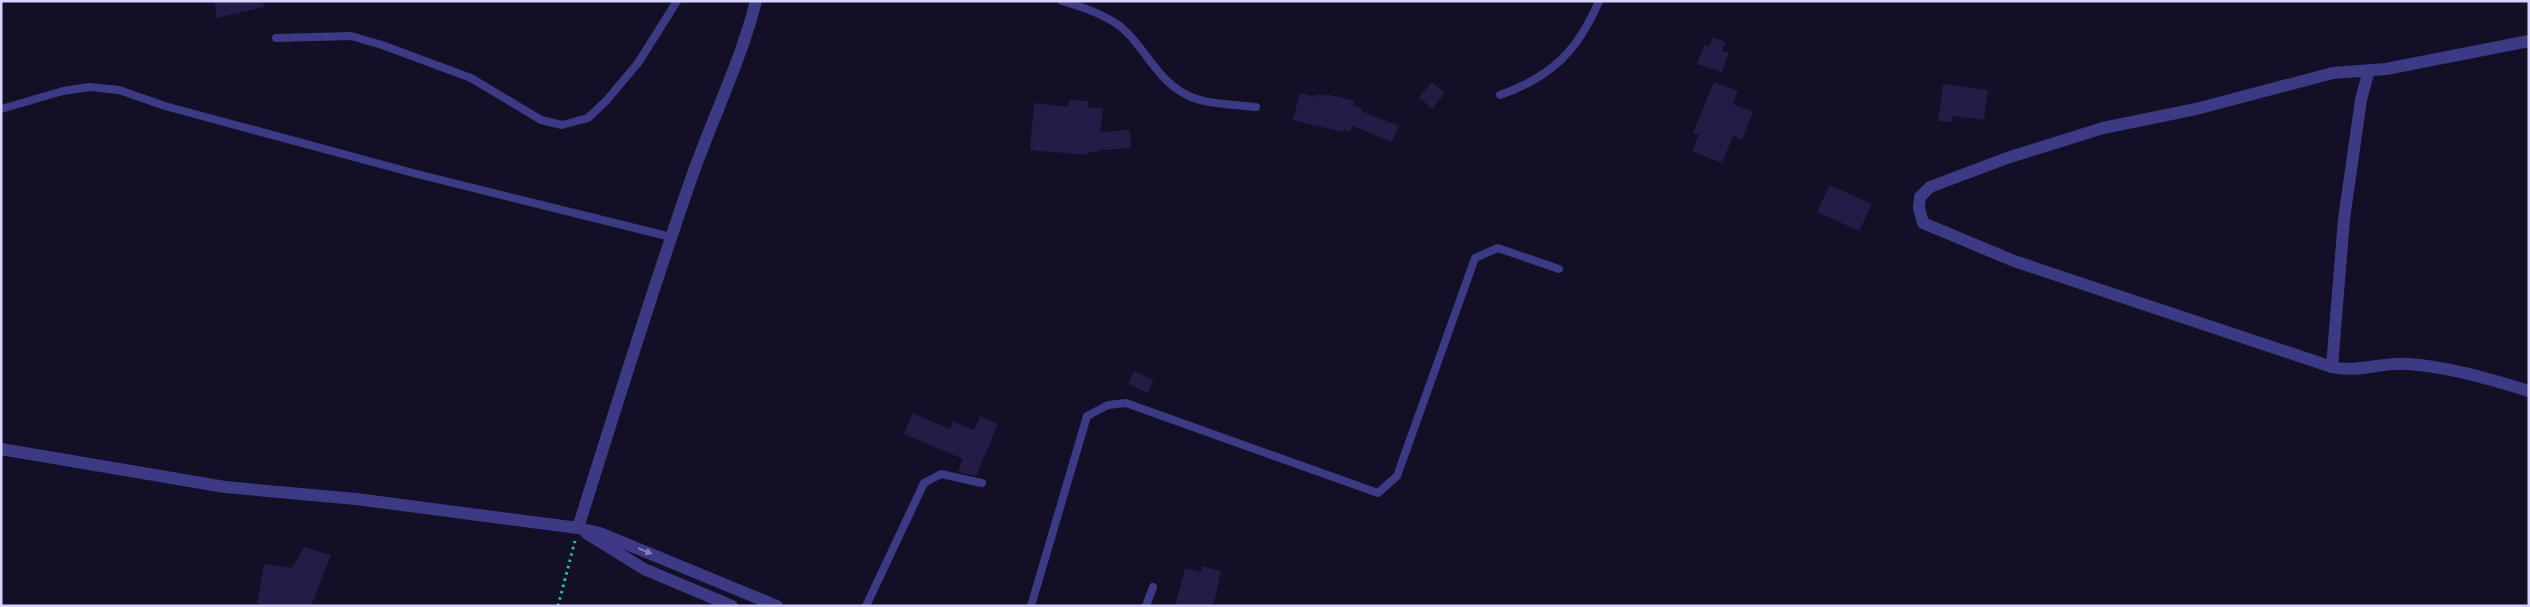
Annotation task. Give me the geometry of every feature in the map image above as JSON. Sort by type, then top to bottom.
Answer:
[{"type":"street","points":[[578,528],[671,237],[703,144],[747,38],[756,1]]},
{"type":"street","points":[[2529,41],[2368,70],[2334,73],[2196,109],[2103,128],[2007,158],[1930,187],[1920,197],[1918,208],[1924,223],[2014,261],[2332,367],[2360,370],[2407,364],[2429,366],[2466,372],[2529,392]]},
{"type":"street","points":[[2332,367],[2344,219],[2360,100],[2368,70]]},
{"type":"street","points":[[1,449],[225,487],[356,500],[578,528],[600,533],[777,606]]},
{"type":"street","points":[[578,528],[644,570],[732,606]]},
{"type":"lane","points":[[276,38],[352,36],[382,45],[470,78],[541,120],[562,125],[588,118],[606,101],[638,63],[678,1]]},
{"type":"lane","points":[[1062,1],[1100,14],[1122,28],[1159,74],[1185,94],[1203,100],[1256,106]]},
{"type":"lane","points":[[1500,95],[1525,86],[1548,72],[1572,47],[1592,20],[1599,1]]},
{"type":"lane","points":[[1,109],[63,91],[89,87],[119,90],[165,106],[417,174],[671,237]]},
{"type":"lane","points":[[1031,606],[1088,416],[1108,405],[1126,403],[1378,493],[1397,476],[1475,258],[1498,248],[1559,269]]},
{"type":"lane","points":[[866,606],[924,483],[941,474],[982,484]]},
{"type":"lane","points":[[1146,606],[1153,587]]},
{"type":"path","points":[[558,606],[578,528]]},
{"type":"building","points":[[215,1],[263,1],[264,7],[216,18]]},
{"type":"building","points":[[1713,37],[1726,42],[1722,51],[1729,53],[1722,72],[1697,64],[1704,45],[1709,47]]},
{"type":"building","points":[[1432,82],[1445,93],[1432,109],[1419,97]]},
{"type":"building","points":[[1714,82],[1738,91],[1733,104],[1753,112],[1742,140],[1733,136],[1722,163],[1692,151],[1699,135],[1693,133]]},
{"type":"building","points":[[1943,84],[1988,90],[1984,120],[1953,116],[1952,122],[1938,121]]},
{"type":"building","points":[[1300,93],[1315,97],[1315,94],[1326,96],[1326,94],[1355,101],[1354,106],[1362,108],[1361,111],[1399,126],[1392,142],[1352,126],[1350,131],[1344,130],[1343,132],[1293,120]]},
{"type":"building","points":[[1069,100],[1088,101],[1088,107],[1103,109],[1100,132],[1130,130],[1131,148],[1099,150],[1098,153],[1088,152],[1088,155],[1030,150],[1034,103],[1068,107]]},
{"type":"building","points":[[1830,185],[1872,204],[1859,231],[1817,212]]},
{"type":"building","points":[[1134,371],[1153,380],[1148,393],[1128,384]]},
{"type":"building","points":[[913,413],[950,429],[953,421],[974,430],[980,416],[998,424],[976,476],[958,472],[963,459],[904,434]]},
{"type":"building","points":[[304,547],[331,555],[311,606],[265,606],[257,603],[264,564],[292,568]]},
{"type":"building","points":[[1202,566],[1221,571],[1213,606],[1175,606],[1185,568],[1201,572]]}]
